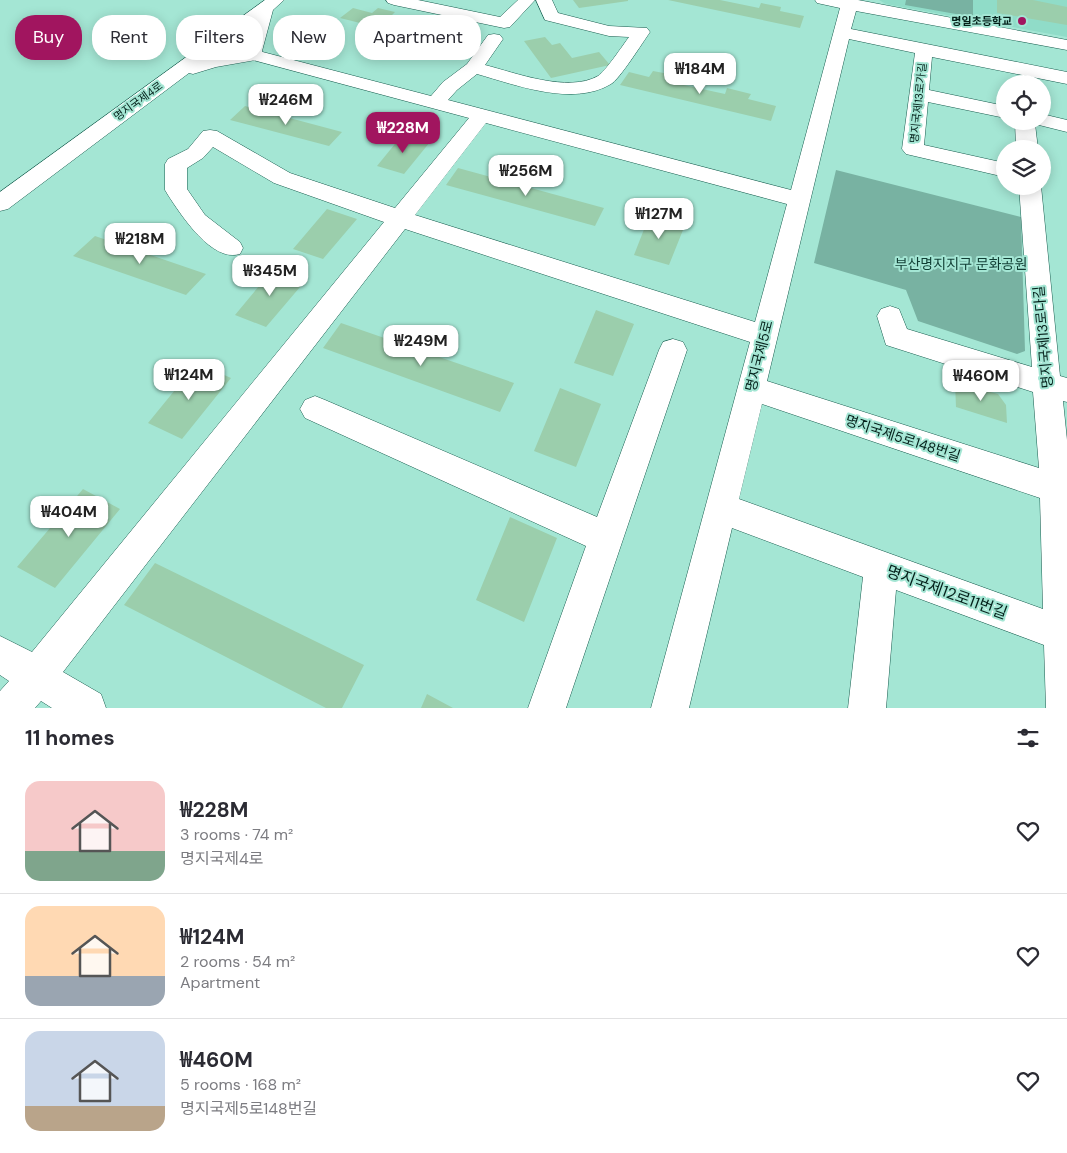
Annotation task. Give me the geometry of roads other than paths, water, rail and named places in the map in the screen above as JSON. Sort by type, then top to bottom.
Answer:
[{"type":"street","points":[[394,0],[504,23],[548,8],[609,31],[640,32]]},
{"type":"street","points":[[504,23],[527,0]]},
{"type":"street","name":"명지국제5로","points":[[670,708],[842,32],[841,2],[1067,45]]},
{"type":"street","points":[[263,25],[271,4]]},
{"type":"street","name":"명지국제4로","points":[[0,203],[271,4]]},
{"type":"street","points":[[474,68],[543,86],[563,88],[584,87],[606,80],[644,28],[643,19],[628,15],[613,16],[606,19],[606,26],[609,31]]},
{"type":"street","points":[[842,32],[924,50]]},
{"type":"street","points":[[435,103],[450,86],[474,68],[494,39]]},
{"type":"street","name":"명지국제13로가길","points":[[996,168],[913,149],[924,50],[1067,78]]},
{"type":"street","points":[[263,57],[800,200]]},
{"type":"street","points":[[177,73],[225,60]]},
{"type":"street","points":[[919,94],[996,110]]},
{"type":"street","points":[[11,708],[398,218],[482,115]]},
{"type":"street","points":[[1051,122],[1067,126]]},
{"type":"street","points":[[231,248],[197,221],[176,190],[176,164],[190,158],[205,146],[210,136],[282,178],[398,218],[764,336]]},
{"type":"street","name":"명지국제13로다길","points":[[1031,195],[1057,386],[1061,490]]},
{"type":"street","points":[[890,316],[896,337],[1057,386]]},
{"type":"street","points":[[547,708],[672,350]]},
{"type":"street","name":"명지국제5로148번길","points":[[751,388],[1061,490]]},
{"type":"street","points":[[314,409],[606,538]]},
{"type":"street","points":[[1061,490],[1062,634],[1065,708]]},
{"type":"street","points":[[720,508],[880,567]]},
{"type":"street","name":"명지국제12로11번길","points":[[867,708],[880,567],[1062,634]]},
{"type":"street","points":[[0,654],[87,708]]},
{"type":"place","name":"명일초등학교","points":[[1022,21]]},
{"type":"park label","name":"부산명지지구 문화공원","points":[[961,264]]}]
